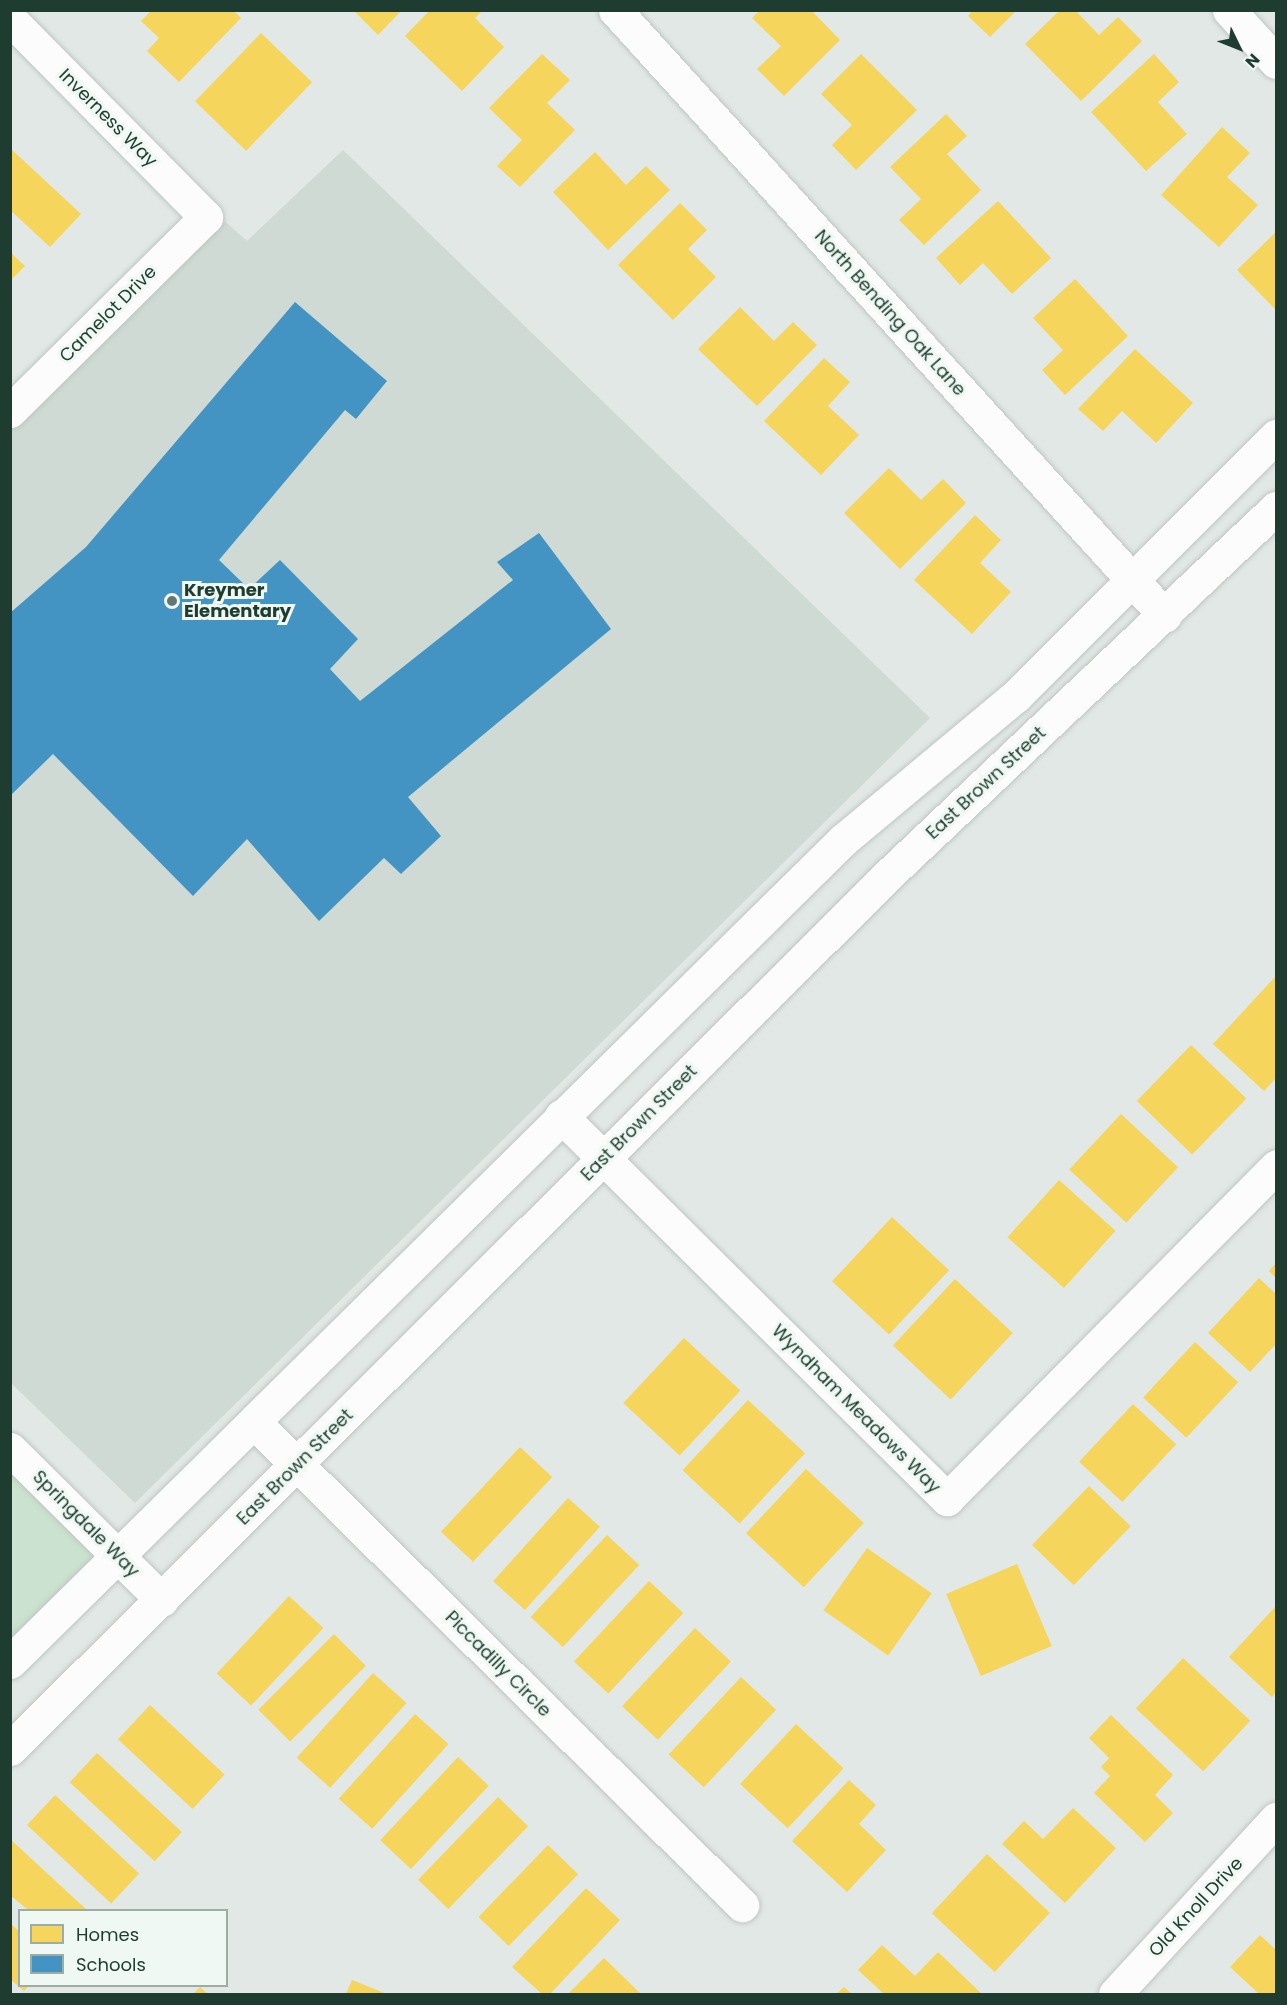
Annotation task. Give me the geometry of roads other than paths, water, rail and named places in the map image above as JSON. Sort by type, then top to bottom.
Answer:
[{"type":"street","name":"North Bending Oak Lane","points":[[615,10],[1165,616]]},
{"type":"street","points":[[1229,10],[1276,62]]},
{"type":"street","name":"Inverness Way","points":[[10,19],[206,217]]},
{"type":"street","name":"Camelot Drive","points":[[10,411],[206,217]]},
{"type":"street","points":[[10,1662],[119,1557],[561,1116],[843,840],[1016,696],[1276,436]]},
{"type":"street","name":"East Brown Street","points":[[10,1749],[298,1465],[886,877],[1165,616],[1276,508]]},
{"type":"street","name":"Wyndham Meadows Way","points":[[561,1116],[947,1499],[1276,1166]]},
{"type":"street","name":"Piccadilly Circle","points":[[254,1422],[742,1905]]},
{"type":"street","name":"Springdale Way","points":[[10,1449],[162,1600]]},
{"type":"street","name":"Old Knoll Drive","points":[[1115,1995],[1276,1819]]},
{"type":"place","name":"Kreymer Elementary","points":[[172,601]]}]
